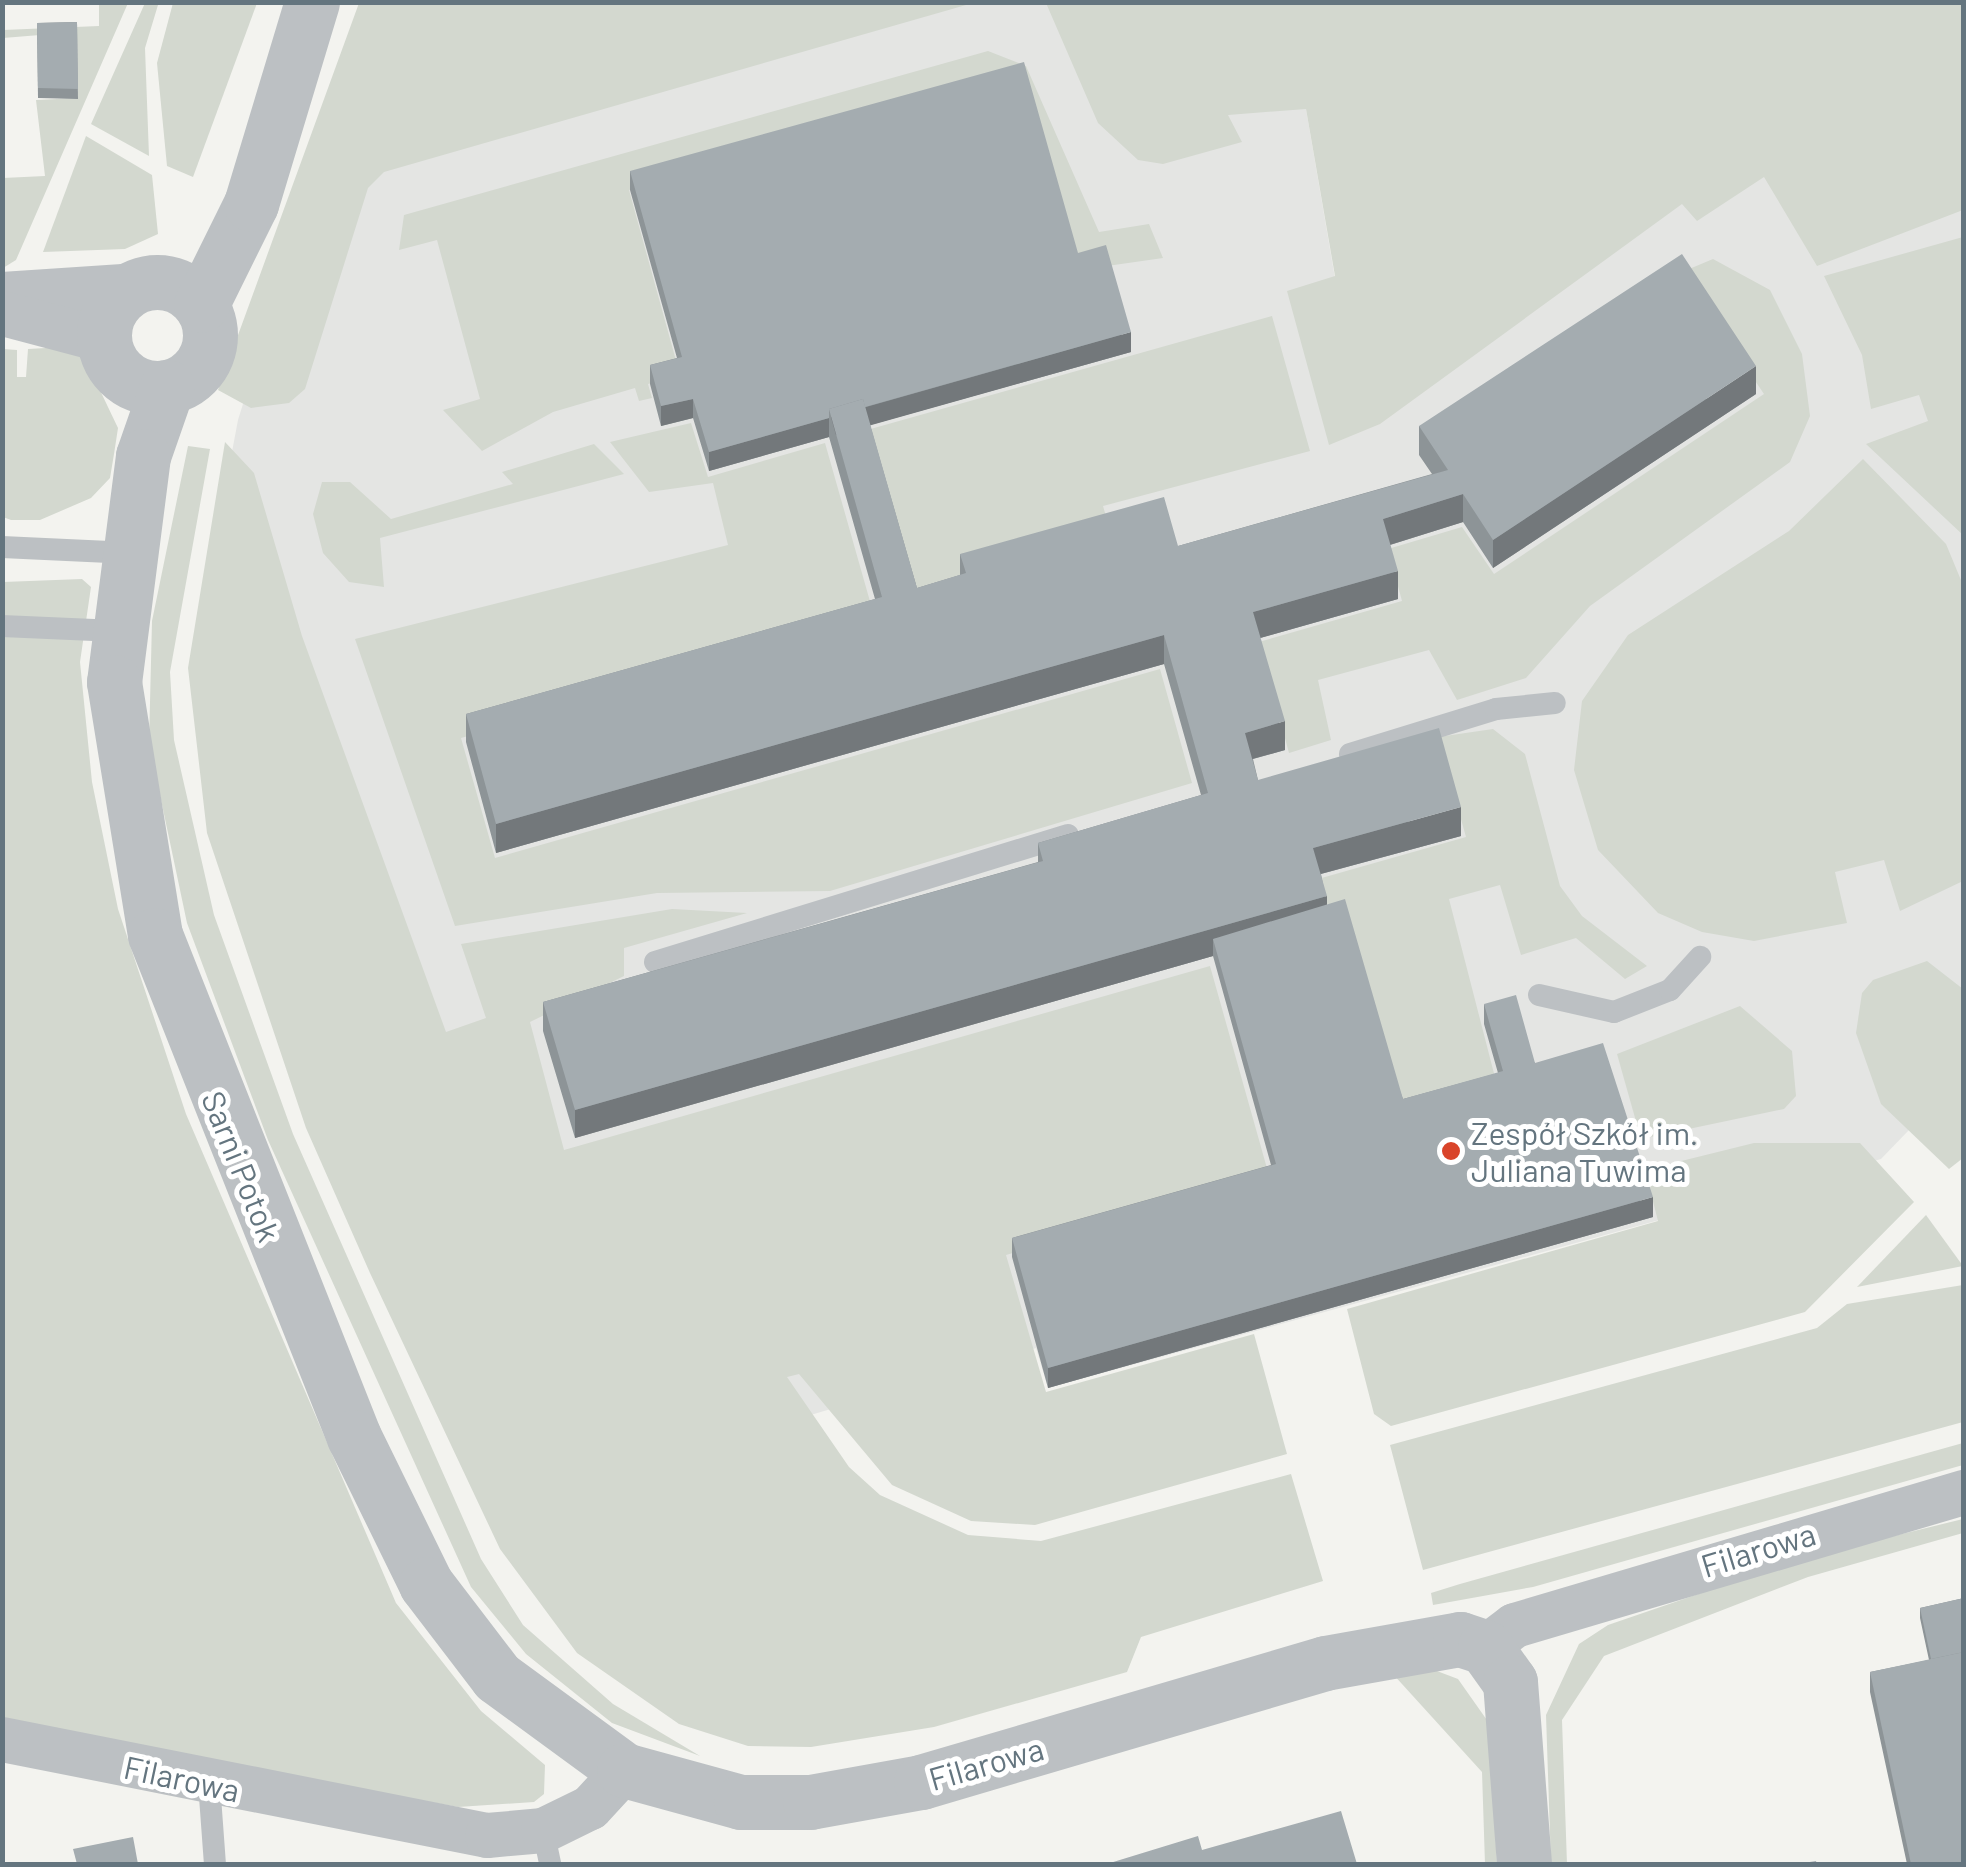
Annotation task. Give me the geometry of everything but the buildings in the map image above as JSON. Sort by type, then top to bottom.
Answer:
[{"type":"street","name":"Sarni Potok","points":[[312,2],[261,149],[251,204],[170,291],[112,306],[134,370],[144,456],[117,631],[122,770],[155,935],[354,1437],[462,1637],[541,1717],[624,1770]]},
{"type":"street","points":[[2,294],[170,291],[206,356],[134,370],[2,313]]},
{"type":"street","name":"Filarowa","points":[[2,1739],[418,1828],[546,1847],[624,1770],[741,1802],[868,1794],[1365,1654],[1436,1639],[1486,1647],[1514,1625],[1964,1492]]},
{"type":"street","points":[[1486,1647],[1502,1663],[1517,1710],[1524,1864]]},
{"type":"lane","points":[[2,547],[131,553]]},
{"type":"lane","points":[[2,626],[117,631]]},
{"type":"lane","points":[[1327,761],[1496,709],[1555,703]]},
{"type":"lane","points":[[655,962],[1099,826]]},
{"type":"lane","points":[[1539,995],[1614,1012],[1670,990],[1700,957]]},
{"type":"lane","points":[[209,1783],[215,1864]]},
{"type":"shaded area","points":[[359,2],[973,3],[384,172],[368,188],[305,389],[289,403],[251,408],[218,390]]},
{"type":"shaded area","points":[[99,3],[128,3],[16,260],[3,268],[3,178],[45,176],[36,100],[78,98],[77,32],[3,38],[3,30],[99,26]]},
{"type":"shaded area","points":[[145,3],[158,5],[145,48],[149,156],[91,124]]},
{"type":"shaded area","points":[[173,3],[257,3],[193,177],[167,166],[157,63]]},
{"type":"shaded area","points":[[809,3],[1142,3],[1306,109],[1355,395],[1683,203],[1963,7],[1963,1107],[1909,1130],[1881,1159],[1048,1388],[1036,1348],[528,1499],[215,542],[238,420],[330,123]]},
{"type":"shaded area","points":[[1046,3],[1963,3],[1963,210],[1817,266],[1764,177],[1697,221],[1682,204],[1380,424],[1329,445],[1287,291],[1335,276],[1306,109],[1228,115],[1242,142],[1163,164],[1138,160],[1098,123]]},
{"type":"shaded area","points":[[988,51],[1026,66],[1099,232],[1149,224],[1163,258],[1079,270],[1024,79],[629,190],[680,375],[648,384],[652,398],[639,401],[635,388],[553,412],[482,451],[443,410],[480,399],[437,240],[399,250],[404,215]]},
{"type":"shaded area","points":[[86,136],[152,175],[158,234],[125,249],[43,252]]},
{"type":"shaded area","points":[[1964,237],[1963,535],[1866,444],[1928,421],[1919,395],[1871,409],[1862,355],[1824,276]]},
{"type":"shaded area","points":[[1713,259],[1770,290],[1802,354],[1810,416],[1790,462],[1590,606],[1526,678],[1457,700],[1429,650],[1318,680],[1331,740],[1289,753],[1259,642],[1402,601],[1388,549],[1462,527],[1494,574],[1764,394],[1682,272]]},
{"type":"shaded area","points":[[1272,316],[1310,451],[1103,506],[1112,537],[919,614],[867,430]]},
{"type":"shaded area","points":[[46,337],[75,338],[118,428],[110,478],[91,498],[40,520],[11,520],[3,517],[3,349],[17,350],[17,377],[26,377],[28,349],[46,348]]},
{"type":"shaded area","points":[[691,423],[708,477],[825,443],[875,619],[461,738],[495,858],[1160,669],[1192,783],[830,891],[657,893],[455,926],[355,639],[728,545],[713,483],[649,492],[610,442]]},
{"type":"shaded area","points":[[225,442],[254,473],[302,636],[446,1032],[486,1018],[461,944],[672,909],[747,913],[624,948],[624,976],[530,1022],[564,1150],[1210,966],[1270,1179],[1006,1255],[1046,1392],[1254,1334],[1287,1454],[1035,1525],[971,1521],[892,1485],[799,1374],[787,1377],[849,1467],[880,1495],[968,1535],[1041,1541],[1291,1474],[1323,1581],[1141,1637],[1127,1672],[934,1727],[811,1747],[748,1746],[679,1724],[577,1653],[500,1549],[370,1273],[306,1128],[207,833],[188,668]]},
{"type":"shaded area","points":[[594,444],[624,474],[380,538],[384,587],[349,582],[323,553],[313,514],[322,482],[350,482],[391,519],[513,484],[502,472]]},
{"type":"shaded area","points":[[188,446],[210,449],[170,672],[174,740],[214,915],[293,1134],[481,1559],[523,1625],[613,1704],[700,1756],[612,1723],[526,1654],[471,1587],[268,1140],[187,923],[149,743],[152,621]]},
{"type":"shaded area","points":[[1863,459],[1946,544],[1963,585],[1963,881],[1900,911],[1884,860],[1835,872],[1847,923],[1754,941],[1702,932],[1658,913],[1598,850],[1574,770],[1582,701],[1628,635],[1789,531]]},
{"type":"shaded area","points":[[82,579],[91,587],[80,662],[92,782],[118,909],[186,1114],[396,1603],[481,1711],[545,1765],[544,1794],[534,1802],[458,1807],[3,1725],[3,582]]},
{"type":"shaded area","points":[[1493,729],[1525,754],[1560,886],[1582,916],[1647,966],[1625,979],[1576,938],[1521,955],[1500,885],[1449,899],[1498,1089],[1405,1114],[1318,879],[1466,837],[1438,737]]},
{"type":"shaded area","points":[[1927,961],[1963,989],[1963,1158],[1949,1169],[1881,1104],[1856,1033],[1862,993],[1873,980]]},
{"type":"shaded area","points":[[1740,1006],[1792,1051],[1796,1096],[1784,1109],[1641,1139],[1617,1054]]},
{"type":"shaded area","points":[[1754,1143],[1860,1143],[1914,1202],[1805,1312],[1391,1426],[1374,1414],[1347,1309],[1658,1221],[1645,1170]]},
{"type":"shaded area","points":[[1926,1215],[1963,1266],[1857,1287]]},
{"type":"shaded area","points":[[1963,1285],[1963,1422],[1423,1570],[1390,1445],[1817,1328],[1847,1304]]},
{"type":"shaded area","points":[[1963,1443],[1963,1465],[1533,1587],[1433,1605],[1431,1593],[1460,1584]]},
{"type":"shaded area","points":[[1963,1519],[1963,1533],[1808,1577],[1604,1656],[1562,1720],[1567,1864],[1551,1864],[1546,1715],[1579,1644],[1608,1625],[1800,1559]]},
{"type":"shaded area","points":[[1429,1668],[1458,1679],[1489,1723],[1497,1864],[1485,1864],[1482,1772],[1392,1673]]},
{"type":"place","name":"Zespół Szkół im. Juliana Tuwima","points":[[1451,1151]]}]
